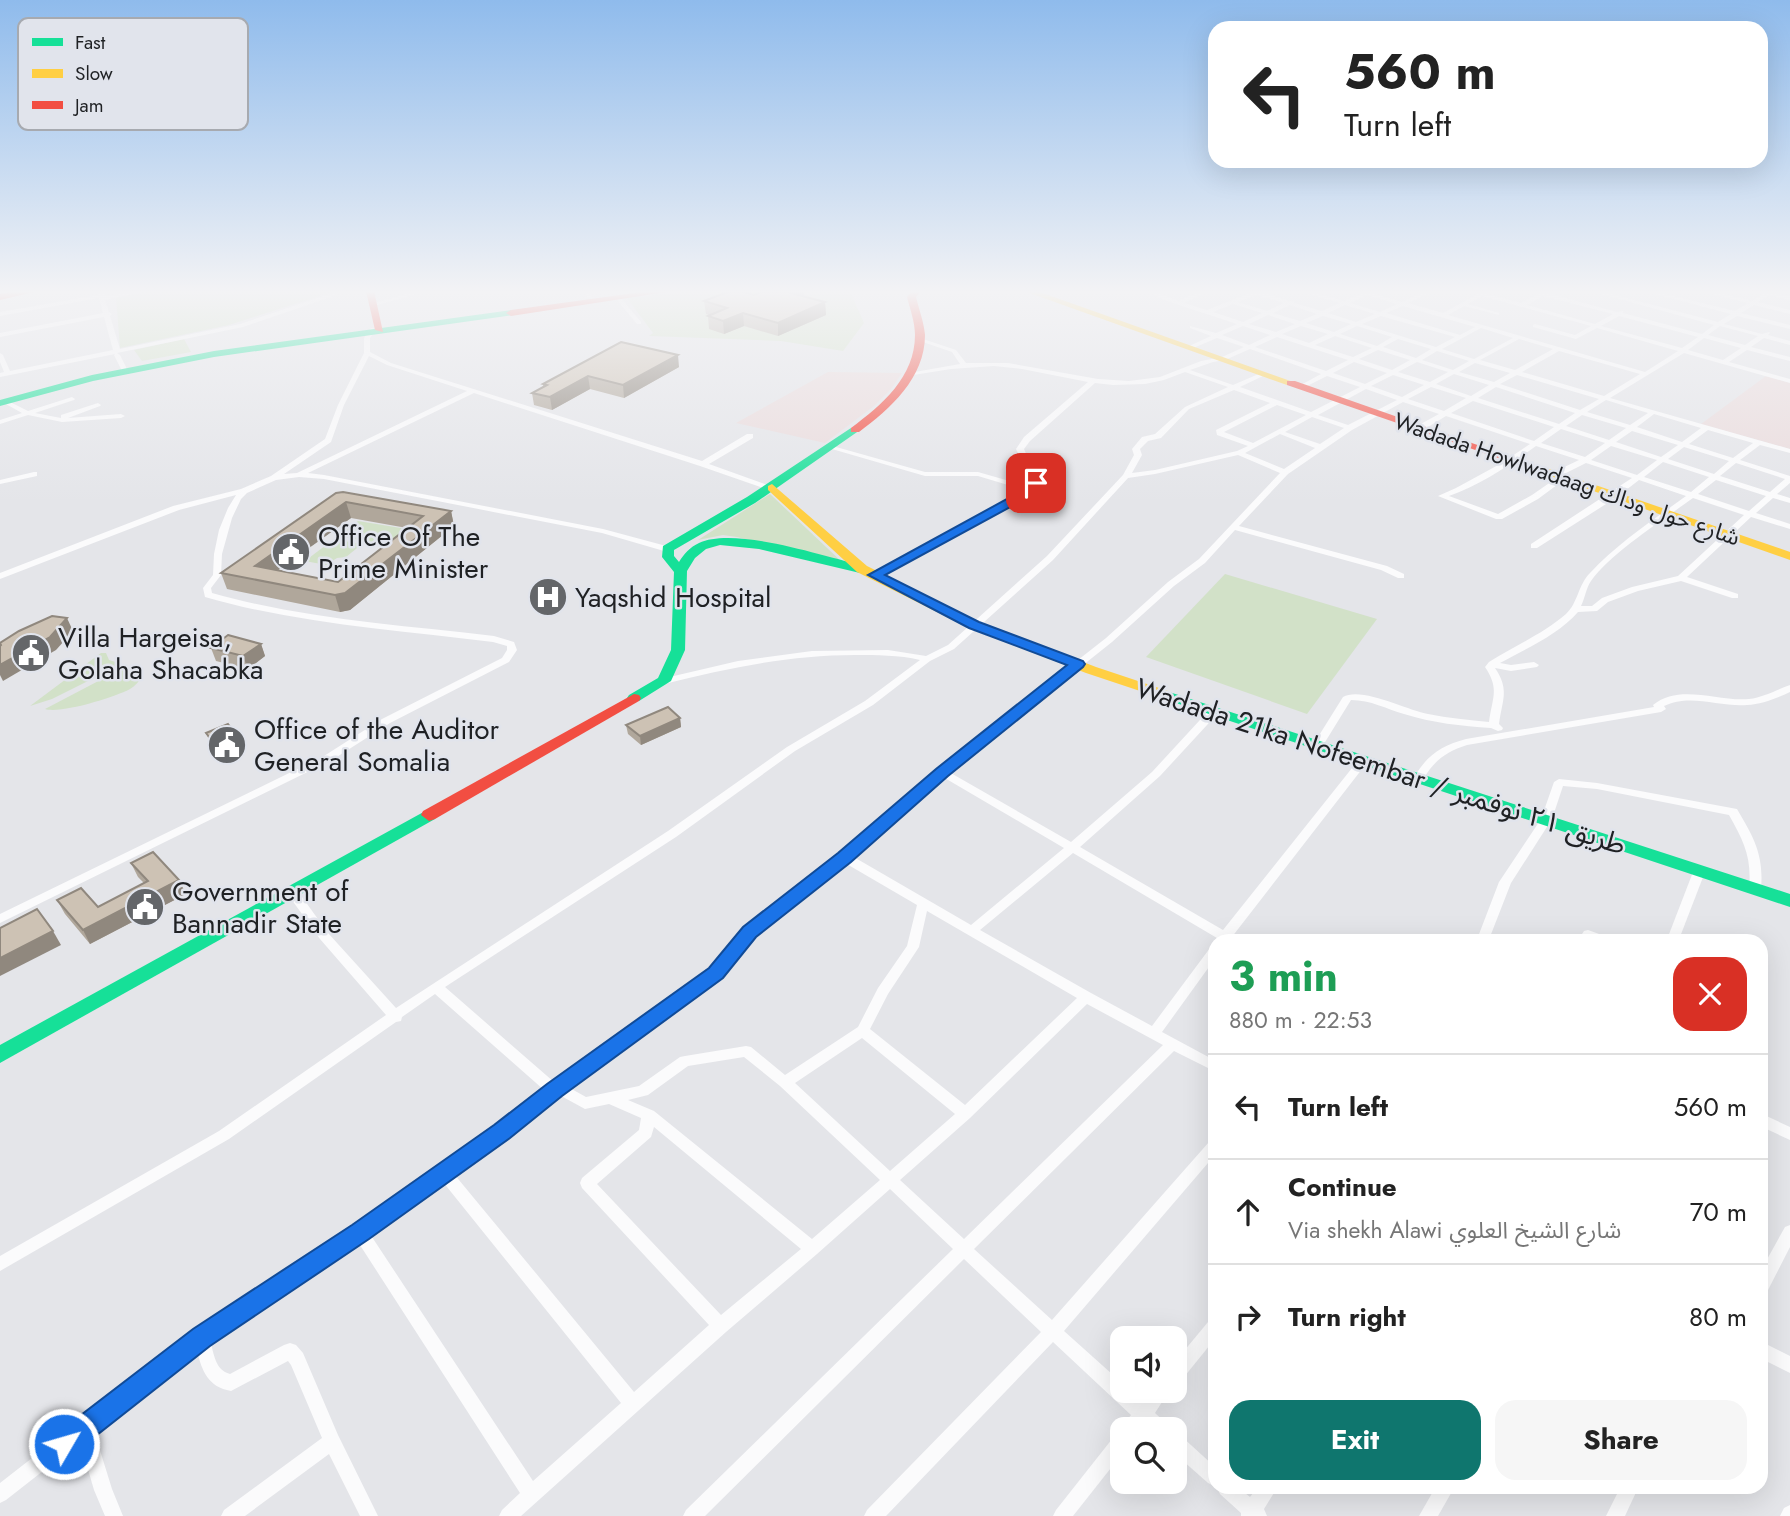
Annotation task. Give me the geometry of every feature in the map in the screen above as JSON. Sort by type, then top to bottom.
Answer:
[{"type":"main road","points":[[1,401],[118,362]]},
{"type":"main road","points":[[681,571],[668,557],[667,549],[772,488],[886,407],[909,375],[913,362]]},
{"type":"main road","name":"Wadada Howlwadaag شارع حول وداك","points":[[1230,362],[1788,553]]},
{"type":"main road","points":[[772,488],[868,572]]},
{"type":"main road","points":[[0,1055],[293,893],[664,681],[678,650],[681,571],[685,558],[706,542],[718,540],[753,545],[868,572]]},
{"type":"main road","name":"Wadada 21ka Nofeembar / طريق ٢١ نوفمبر","points":[[868,572],[974,625],[1078,664],[1790,901]]},
{"type":"street","points":[[4,374],[113,362]]},
{"type":"street","points":[[0,576],[176,508],[244,491],[274,478],[328,440],[341,405],[363,362]]},
{"type":"street","points":[[389,362],[772,488]]},
{"type":"street","points":[[909,375],[964,365],[1019,366],[1092,382],[1144,382],[1207,362]]},
{"type":"street","points":[[1293,362],[1790,527]]},
{"type":"street","points":[[1301,387],[1353,362]]},
{"type":"street","points":[[1356,362],[1790,501]]},
{"type":"street","points":[[1126,476],[1239,453],[1411,362]]},
{"type":"street","points":[[1420,362],[1790,478]]},
{"type":"street","points":[[0,1494],[201,1337],[360,1232],[716,973],[749,932],[844,857],[942,772],[1202,561],[1285,472],[1349,428],[1473,362]]},
{"type":"street","points":[[1478,362],[1790,451]]},
{"type":"street","points":[[1420,428],[1535,362]]},
{"type":"street","points":[[1605,362],[1646,374]]},
{"type":"street","points":[[1652,413],[1586,460],[1559,473],[1562,477],[1535,497],[1499,517],[1442,496],[1483,478],[1581,412],[1665,362]]},
{"type":"street","points":[[1719,362],[1790,381]]},
{"type":"street","points":[[1773,376],[1789,362]]},
{"type":"street","points":[[1185,370],[1349,428]]},
{"type":"street","points":[[0,1264],[224,1135],[436,987],[672,834],[791,749],[869,703],[927,659],[951,647],[1050,558],[1126,476],[1138,455],[1136,449],[1145,439],[1158,436],[1187,408],[1263,374]]},
{"type":"street","points":[[868,572],[1032,490],[1036,483],[1020,449],[1027,439],[1092,382]]},
{"type":"street","points":[[299,475],[473,391]]},
{"type":"street","points":[[0,422],[72,399]]},
{"type":"street","points":[[1,401],[42,419],[121,416]]},
{"type":"street","points":[[1253,445],[1220,433],[1220,430],[1277,402]]},
{"type":"street","points":[[62,420],[65,416],[98,405]]},
{"type":"street","points":[[1534,546],[1614,495],[1707,427]]},
{"type":"street","points":[[1280,432],[1320,447]]},
{"type":"street","points":[[703,464],[750,436]]},
{"type":"street","points":[[1492,664],[1561,624],[1575,609],[1579,593],[1592,574],[1665,513],[1714,477],[1732,459],[1759,442]]},
{"type":"street","points":[[829,447],[925,474],[978,474],[1032,490]]},
{"type":"street","points":[[1239,453],[1285,472]]},
{"type":"street","points":[[0,482],[34,474]]},
{"type":"street","points":[[274,478],[299,475],[527,516],[635,539],[667,549]]},
{"type":"street","points":[[1575,609],[1594,609],[1605,600],[1635,589],[1681,578],[1790,478]]},
{"type":"street","points":[[0,919],[328,758],[386,721],[506,660],[512,650],[511,644],[494,639],[304,616],[243,605],[208,595],[207,588],[217,575],[216,562],[231,506],[244,491]]},
{"type":"street","points":[[1233,527],[1384,568],[1401,576]]},
{"type":"street","points":[[1681,578],[1735,596]]},
{"type":"street","points":[[664,681],[733,663],[810,653],[905,652],[927,659]]},
{"type":"street","points":[[1492,664],[1511,668],[1534,665]]},
{"type":"street","points":[[1492,664],[1490,667],[1496,675],[1501,693],[1494,724]]},
{"type":"street","points":[[1420,776],[1424,768],[1443,750],[1455,745],[1505,734],[1661,709],[1658,705],[1662,702],[1683,698],[1751,702],[1790,688]]},
{"type":"street","points":[[1318,745],[1348,697],[1376,698],[1402,710],[1436,719],[1494,724],[1505,734]]},
{"type":"street","points":[[972,930],[1156,774],[1214,710]]},
{"type":"street","points":[[1227,934],[1364,760]]},
{"type":"street","points":[[942,772],[1214,934]]},
{"type":"street","points":[[1485,934],[1506,882],[1546,819],[1561,782],[1733,812],[1756,854],[1758,873],[1755,889]]},
{"type":"street","points":[[844,857],[1208,1063]]},
{"type":"street","points":[[1675,934],[1699,872]]},
{"type":"street","points":[[293,893],[324,936],[396,1017]]},
{"type":"street","points":[[785,1082],[863,1031],[883,991],[913,947],[923,903]]},
{"type":"street","points":[[1154,1033],[1208,959]]},
{"type":"street","points":[[436,987],[555,1090],[566,1092],[585,1103],[643,1091],[685,1061],[746,1051],[785,1082],[1052,1332],[1147,1417]]},
{"type":"street","points":[[508,1516],[720,1326],[965,1114],[1086,996]]},
{"type":"street","points":[[863,1031],[965,1114]]},
{"type":"street","points":[[692,1516],[1172,1044]]},
{"type":"street","points":[[609,1098],[649,1115],[812,1249]]},
{"type":"street","points":[[649,1115],[646,1133],[587,1183],[720,1326]]},
{"type":"street","points":[[1768,1123],[1790,1134]]},
{"type":"street","points":[[873,1516],[1052,1332],[1208,1153]]},
{"type":"street","points":[[444,1172],[633,1404]]},
{"type":"street","points":[[360,1232],[532,1495]]},
{"type":"street","points":[[1768,1274],[1790,1232]]},
{"type":"street","points":[[1187,1360],[1208,1335]]},
{"type":"street","points":[[201,1337],[213,1376],[222,1382],[230,1383],[290,1351],[297,1359],[332,1441],[369,1516]]},
{"type":"street","points":[[1768,1354],[1790,1366]]},
{"type":"street","points":[[1140,1417],[1151,1403]]},
{"type":"street","points":[[85,1428],[103,1490],[114,1516]]},
{"type":"street","points":[[230,1516],[332,1441]]},
{"type":"street","points":[[1187,1453],[1208,1472]]},
{"type":"street","points":[[1062,1516],[1110,1455]]},
{"type":"street","points":[[1232,1494],[1253,1514],[1265,1494]]},
{"type":"street","points":[[1428,1516],[1441,1494]]},
{"type":"street","points":[[1615,1516],[1626,1494]]},
{"type":"shaded area","points":[[828,372],[902,373],[874,406],[825,443],[736,423]]},
{"type":"shaded area","points":[[1766,376],[1790,383],[1790,449],[1701,424]]},
{"type":"green space","points":[[770,494],[844,564],[737,537],[723,535],[698,540]]},
{"type":"green space","points":[[358,521],[419,531],[400,547],[338,536]]},
{"type":"green space","points":[[338,540],[362,544],[346,557],[337,558],[326,565],[305,561],[330,542]]},
{"type":"green space","points":[[1225,574],[1377,619],[1307,714],[1146,657]]},
{"type":"green space","points":[[101,653],[106,653],[109,660],[122,664],[52,699],[30,706]]},
{"type":"green space","points":[[127,666],[140,672],[142,677],[130,689],[75,707],[45,709]]},
{"type":"building","points":[[584,362],[666,362],[623,385],[588,376],[550,397],[532,393],[547,385],[543,384]]},
{"type":"building","points":[[336,493],[451,511],[345,593],[335,595],[221,573]],"holes":[[[346,502],[423,516],[338,582],[255,566]]]},
{"type":"building","points":[[52,616],[67,618],[50,637],[0,665],[0,643]]},
{"type":"building","points":[[228,635],[261,644],[243,656],[211,648]]},
{"type":"building","points":[[668,707],[680,718],[640,736],[626,725]]},
{"type":"building","points":[[228,724],[242,742],[218,748],[206,733]]},
{"type":"building","points":[[153,852],[179,880],[83,930],[57,900],[81,888],[98,907],[148,881],[131,863]]},
{"type":"building","points":[[37,909],[53,931],[0,958],[0,928]]},
{"type":"traffic: fast","points":[[0,403],[92,378],[175,362]]},
{"type":"traffic: fast","points":[[634,698],[664,681],[678,650],[681,571],[668,557],[667,549],[751,500],[855,430]]},
{"type":"traffic: fast","points":[[681,571],[697,549],[706,544],[720,542],[759,545],[860,569]]},
{"type":"traffic: fast","points":[[1163,694],[1790,901]]},
{"type":"traffic: fast","points":[[0,1055],[429,815]]},
{"type":"traffic: slow","points":[[1230,362],[1291,383]]},
{"type":"traffic: slow","points":[[1546,471],[1790,556]]},
{"type":"traffic: slow","points":[[772,488],[862,569],[974,625],[1091,670],[1163,694]]},
{"type":"traffic: jam","points":[[855,430],[900,390],[916,362]]},
{"type":"traffic: jam","points":[[1291,383],[1546,471]]},
{"type":"traffic: jam","points":[[429,815],[634,698]]},
{"type":"place","name":"Office Of The Prime Minister","points":[[291,552]]},
{"type":"place","name":"Yaqshid Hospital","points":[[548,597]]},
{"type":"place","name":"Villa Hargeisa, Golaha Shacabka","points":[[31,653]]},
{"type":"place","name":"Office of the Auditor General Somalia","points":[[227,745]]},
{"type":"place","name":"Government of Bannadir State","points":[[145,907]]},
{"type":"route","points":[[64,1444],[201,1337],[360,1232],[502,1132],[555,1090],[716,973],[749,932],[844,857],[942,772],[1078,664],[974,625],[874,575],[1032,490],[1036,483]]}]
